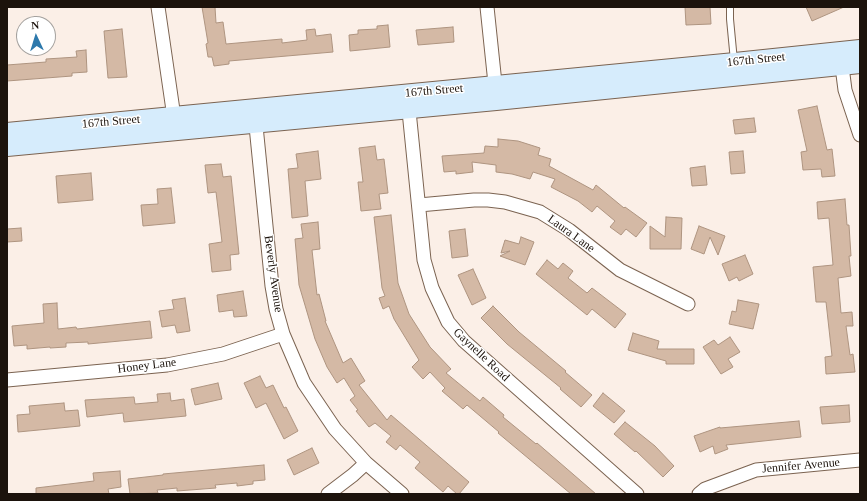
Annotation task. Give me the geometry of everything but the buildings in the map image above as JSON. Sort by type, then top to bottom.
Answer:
[{"type":"main road","name":"167th Street","points":[[7,132],[175,123],[496,93],[841,59],[860,49]]},
{"type":"main road","name":"167th Street","points":[[496,93],[734,62],[841,59],[860,64]]},
{"type":"main road","name":"167th Street","points":[[7,147],[175,123]]},
{"type":"street","points":[[158,7],[175,123]]},
{"type":"street","points":[[487,7],[496,93]]},
{"type":"street","points":[[841,59],[845,90],[860,135]]},
{"type":"street","name":"Gaynelle Road","points":[[408,101],[424,260],[427,275],[448,322],[464,342],[637,494]]},
{"type":"street","name":"Beverly Avenue","points":[[255,116],[272,286],[276,309],[283,334],[304,383],[335,429],[366,463],[402,494]]},
{"type":"street","name":"Laura Lane","points":[[419,205],[488,200],[505,202],[540,212],[569,230],[620,270],[688,304]]},
{"type":"street","name":"Honey Lane","points":[[7,380],[167,365],[222,354],[283,334]]},
{"type":"street","name":"Jennifer Avenue","points":[[699,494],[706,488],[756,470],[860,460]]},
{"type":"street","points":[[328,494],[366,463]]},
{"type":"lane","points":[[730,7],[734,62]]}]
